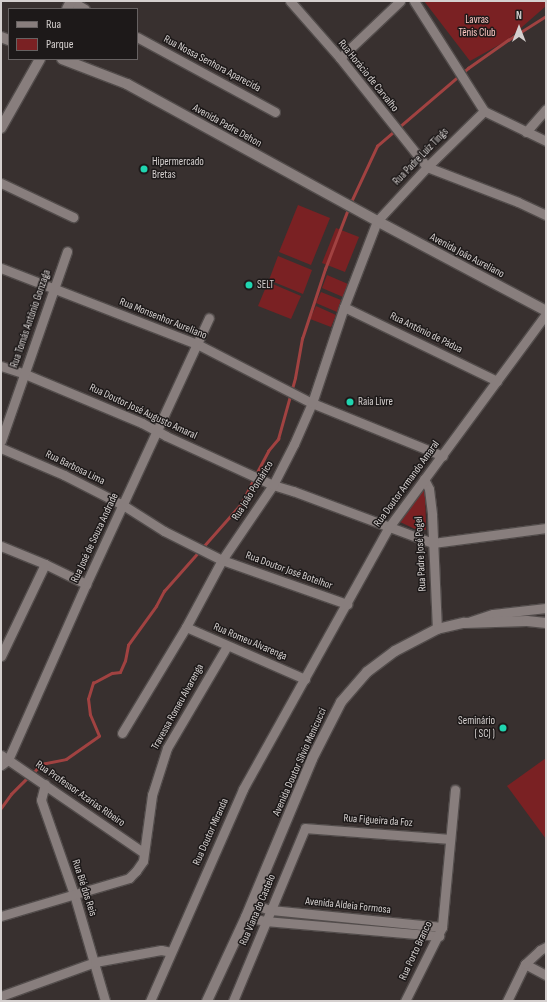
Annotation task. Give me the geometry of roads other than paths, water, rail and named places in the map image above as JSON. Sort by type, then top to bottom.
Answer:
[{"type":"main road","points":[[1,128],[39,60]]},
{"type":"main road","name":"Avenida Padre Dehon","points":[[65,60],[127,84],[377,221]]},
{"type":"main road","name":"Avenida João Aureliano","points":[[377,221],[546,312]]},
{"type":"main road","name":"Avenida Doutor Sílvio Menicucci","points":[[207,1001],[252,904],[312,759],[341,702],[366,672],[395,651],[437,629],[464,623],[527,620],[546,623]]},
{"type":"street","points":[[71,1],[83,8]]},
{"type":"street","name":"Rua Horácio de Carvalho","points":[[290,1],[340,58],[427,167]]},
{"type":"street","points":[[340,58],[400,1]]},
{"type":"street","points":[[414,1],[484,111],[546,141]]},
{"type":"street","name":"Rua Nossa Senhora Aparecida","points":[[138,38],[275,112]]},
{"type":"street","points":[[526,132],[546,109]]},
{"type":"street","name":"Rua Padre Luiz Tings","points":[[377,221],[427,167],[484,111]]},
{"type":"street","points":[[427,167],[518,202],[546,215]]},
{"type":"street","points":[[1,183],[73,217]]},
{"type":"street","name":"Rua João Pomárico","points":[[122,733],[186,627],[222,560],[273,486],[312,403],[344,307],[377,221]]},
{"type":"street","name":"Rua Tomás Antônio Gonzaga","points":[[1,441],[67,250]]},
{"type":"street","name":"Rua Monsenhor Aureliano","points":[[1,268],[197,344],[312,403],[443,456]]},
{"type":"street","name":"Rua Antônio de Pádua","points":[[344,307],[497,382]]},
{"type":"street","name":"Rua Doutor Armando Amaral","points":[[305,679],[389,526],[443,456],[546,312]]},
{"type":"street","name":"Rua José de Souza Andrade","points":[[3,760],[209,318]]},
{"type":"street","name":"Rua Doutor José Augusto Amaral","points":[[1,366],[25,374],[129,417],[273,486],[293,491],[433,543]]},
{"type":"street","name":"Rua Barbosa Lima","points":[[1,448],[64,475],[123,505],[164,531],[222,560]]},
{"type":"street","name":"Rua Padre José Pogel","points":[[424,479],[429,489],[437,629]]},
{"type":"street","points":[[433,543],[546,528]]},
{"type":"street","points":[[1,546],[46,564],[86,584]]},
{"type":"street","name":"Rua Doutor José Botelhor","points":[[222,560],[347,604]]},
{"type":"street","points":[[1,656],[46,564]]},
{"type":"street","points":[[464,623],[493,614],[546,608]]},
{"type":"street","name":"Rua Romeu Alvarenga","points":[[186,627],[226,646],[305,679]]},
{"type":"street","name":"Travessa Romeu Alvarenga","points":[[144,854],[152,795],[167,748],[226,646]]},
{"type":"street","name":"Rua Doutor Miranda","points":[[150,1001],[243,789],[305,679]]},
{"type":"street","name":"Rua Professor Azarias Ribeiro","points":[[3,760],[45,784],[144,854]]},
{"type":"street","name":"Rua Bié dos Reis","points":[[45,784],[41,800],[74,894],[95,962],[105,1001]]},
{"type":"street","name":"Rua Porto Branco","points":[[405,1001],[439,936],[442,927],[455,790]]},
{"type":"street","name":"Rua Figueira da Foz","points":[[305,828],[450,839]]},
{"type":"street","name":"Rua Viana do Castelo","points":[[233,1001],[305,828]]},
{"type":"street","points":[[1,916],[129,878],[143,861],[144,854]]},
{"type":"street","name":"Avenida Aldeia Formosa","points":[[252,904],[266,907],[271,910],[442,927]]},
{"type":"street","points":[[295,924],[297,912]]},
{"type":"street","points":[[331,927],[332,916]]},
{"type":"street","name":"Avenida Aldeia Formosa","points":[[246,917],[265,921],[295,924],[439,936]]},
{"type":"street","points":[[373,920],[373,931]]},
{"type":"street","points":[[405,933],[406,924]]},
{"type":"street","points":[[507,1001],[525,964],[540,950],[546,947]]},
{"type":"street","points":[[1,996],[95,962],[161,950],[171,952]]},
{"type":"street","points":[[525,964],[546,975]]},
{"type":"waterway","points":[[350,204],[377,146],[468,68],[546,16]]},
{"type":"waterway","points":[[256,474],[268,451],[278,439],[295,378],[302,339],[325,269],[348,209]]},
{"type":"waterway","points":[[32,774],[41,764],[66,759],[99,736],[90,715],[88,699],[93,683],[112,673],[120,672],[125,661],[128,645],[156,606],[164,591],[241,504],[254,479]]},
{"type":"waterway","points":[[1,808],[11,794],[28,777]]},
{"type":"place","name":"Hipermercado Bretas","points":[[144,169]]},
{"type":"place","name":"SELT","points":[[249,285]]},
{"type":"place","name":"Raia Livre","points":[[350,402]]},
{"type":"place","name":"Seminário ( SCJ )","points":[[503,728]]},
{"type":"park label","name":"Lavras Tênis Club","points":[[477,27]]}]
